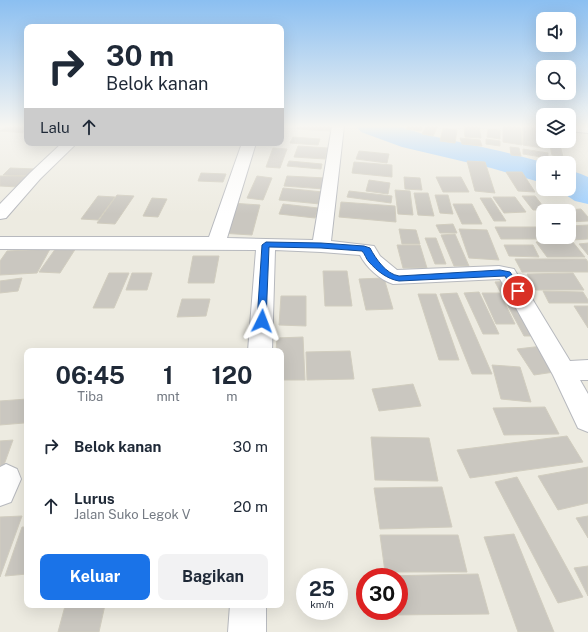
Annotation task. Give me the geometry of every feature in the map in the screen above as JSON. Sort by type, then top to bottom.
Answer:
[{"type":"street","points":[[0,214],[35,176],[57,155]]},
{"type":"street","points":[[216,243],[245,155]]},
{"type":"street","points":[[321,246],[334,155]]},
{"type":"street","points":[[0,243],[216,243],[321,246],[367,250],[372,260],[393,277],[500,272],[507,274],[588,420]]},
{"type":"street","points":[[260,348],[266,245]]},
{"type":"street","points":[[562,371],[588,370]]},
{"type":"street","points":[[247,632],[248,608]]},
{"type":"building","points":[[270,155],[285,155],[280,168],[266,167]]},
{"type":"building","points":[[295,155],[326,155],[325,159],[294,157]]},
{"type":"building","points":[[357,155],[389,155],[387,163],[356,159]]},
{"type":"building","points":[[289,161],[322,164],[321,169],[287,166]]},
{"type":"building","points":[[467,161],[485,162],[495,193],[475,191]]},
{"type":"building","points":[[354,162],[392,165],[392,177],[352,173]]},
{"type":"building","points":[[10,168],[36,169],[30,176],[3,175]]},
{"type":"building","points":[[506,172],[522,172],[535,192],[518,191]]},
{"type":"building","points":[[201,173],[226,174],[223,182],[198,181]]},
{"type":"building","points":[[0,176],[28,176],[18,187],[0,186]]},
{"type":"building","points":[[257,176],[272,178],[263,200],[247,198]]},
{"type":"building","points":[[287,176],[326,178],[324,189],[284,186]]},
{"type":"building","points":[[404,177],[420,178],[422,190],[405,189]]},
{"type":"building","points":[[436,177],[461,177],[469,192],[443,192]]},
{"type":"building","points":[[369,180],[390,183],[388,194],[366,191]]},
{"type":"building","points":[[283,188],[323,192],[320,204],[279,200]]},
{"type":"building","points":[[395,190],[410,191],[413,215],[398,214]]},
{"type":"building","points":[[349,191],[392,196],[391,203],[347,197]]},
{"type":"building","points":[[414,193],[428,193],[434,216],[418,215]]},
{"type":"building","points":[[117,195],[134,196],[115,224],[97,223]]},
{"type":"building","points":[[435,195],[448,195],[453,214],[440,213]]},
{"type":"building","points":[[98,196],[115,197],[98,220],[81,219]]},
{"type":"building","points":[[522,196],[535,196],[541,204],[536,204],[536,210],[533,210]]},
{"type":"building","points":[[493,197],[515,197],[526,212],[504,213]]},
{"type":"building","points":[[152,198],[167,199],[158,217],[143,216]]},
{"type":"building","points":[[480,198],[491,198],[506,221],[494,221]]},
{"type":"building","points":[[341,202],[395,206],[396,222],[339,217]]},
{"type":"building","points":[[231,203],[260,205],[252,235],[220,233]]},
{"type":"building","points":[[283,204],[318,208],[315,218],[279,214]]},
{"type":"building","points":[[453,204],[472,204],[482,224],[462,224]]},
{"type":"building","points":[[576,209],[581,209],[588,217],[588,221],[576,222]]},
{"type":"building","points":[[453,224],[457,233],[440,233],[436,225]]},
{"type":"building","points":[[588,225],[588,239],[576,240],[576,226]]},
{"type":"building","points":[[495,227],[536,227],[536,239],[501,239]]},
{"type":"building","points":[[399,229],[416,230],[420,244],[402,244]]},
{"type":"building","points":[[459,229],[487,230],[499,260],[469,258]]},
{"type":"building","points":[[455,234],[469,266],[454,266],[441,235]]},
{"type":"building","points":[[425,238],[436,238],[446,264],[435,264]]},
{"type":"building","points":[[588,243],[588,255],[579,244]]},
{"type":"building","points":[[537,244],[574,244],[585,257],[547,257]]},
{"type":"building","points":[[397,245],[420,245],[427,268],[403,268]]},
{"type":"building","points":[[504,245],[533,245],[539,257],[509,256]]},
{"type":"building","points":[[56,248],[76,248],[60,273],[39,272]]},
{"type":"building","points":[[50,249],[37,273],[0,275],[0,261],[7,251]]},
{"type":"building","points":[[193,256],[219,256],[214,283],[188,283]]},
{"type":"building","points":[[515,259],[586,259],[588,262],[588,272],[522,272]]},
{"type":"building","points":[[323,271],[347,271],[352,306],[325,306]]},
{"type":"building","points":[[109,273],[129,273],[114,308],[93,308]]},
{"type":"building","points":[[132,273],[152,273],[147,290],[126,290]]},
{"type":"building","points":[[573,273],[584,290],[536,290],[527,274]]},
{"type":"building","points":[[22,278],[18,291],[0,293],[0,281]]},
{"type":"building","points":[[384,278],[393,309],[366,310],[359,279]]},
{"type":"building","points":[[509,281],[541,336],[524,336],[495,282]]},
{"type":"building","points":[[543,291],[583,292],[588,300],[588,303],[549,303]]},
{"type":"building","points":[[479,292],[499,334],[483,334],[464,293]]},
{"type":"building","points":[[457,293],[492,374],[472,374],[440,294]]},
{"type":"building","points":[[482,293],[500,293],[515,324],[496,324]]},
{"type":"building","points":[[418,294],[436,294],[459,360],[439,360]]},
{"type":"building","points":[[281,296],[306,296],[306,326],[279,325]]},
{"type":"building","points":[[182,299],[210,299],[206,316],[177,317]]},
{"type":"building","points":[[574,306],[588,306],[588,328]]},
{"type":"building","points":[[303,337],[305,380],[284,380],[284,348],[276,348],[277,338]]},
{"type":"building","points":[[543,346],[561,371],[534,375],[517,349]]},
{"type":"building","points":[[350,351],[354,379],[307,380],[306,352]]},
{"type":"building","points":[[492,365],[520,367],[531,402],[501,399]]},
{"type":"building","points":[[413,384],[421,406],[379,411],[372,389]]},
{"type":"building","points":[[24,399],[24,423],[0,425],[0,401]]},
{"type":"building","points":[[545,407],[559,434],[504,435],[493,408]]},
{"type":"building","points":[[567,436],[583,462],[470,478],[457,450]]},
{"type":"building","points":[[371,437],[429,438],[438,481],[375,480]]},
{"type":"building","points":[[13,440],[0,476],[0,441]]},
{"type":"building","points":[[588,467],[588,503],[558,510],[538,476]]},
{"type":"building","points":[[517,477],[583,597],[558,603],[495,482]]},
{"type":"building","points":[[442,487],[452,527],[380,529],[374,488]]},
{"type":"building","points":[[22,516],[0,577],[0,517]]},
{"type":"building","points":[[588,516],[588,538],[576,518]]},
{"type":"building","points":[[22,527],[24,527],[24,574],[5,576]]},
{"type":"building","points":[[514,534],[554,632],[518,632],[484,537]]},
{"type":"building","points":[[380,535],[458,535],[467,572],[408,572],[408,568],[384,568]]},
{"type":"building","points":[[588,566],[588,596],[574,568]]},
{"type":"building","points":[[478,574],[489,614],[408,615],[408,575]]},
{"type":"building","points":[[64,608],[104,608],[99,632],[58,632]]},
{"type":"waterway","points":[[479,155],[536,171]]},
{"type":"waterway","points":[[576,185],[588,193]]},
{"type":"route","points":[[262,321],[266,245],[321,246],[364,249],[367,250],[372,260],[388,274],[399,278],[500,272],[507,274],[511,278],[518,291]]}]
